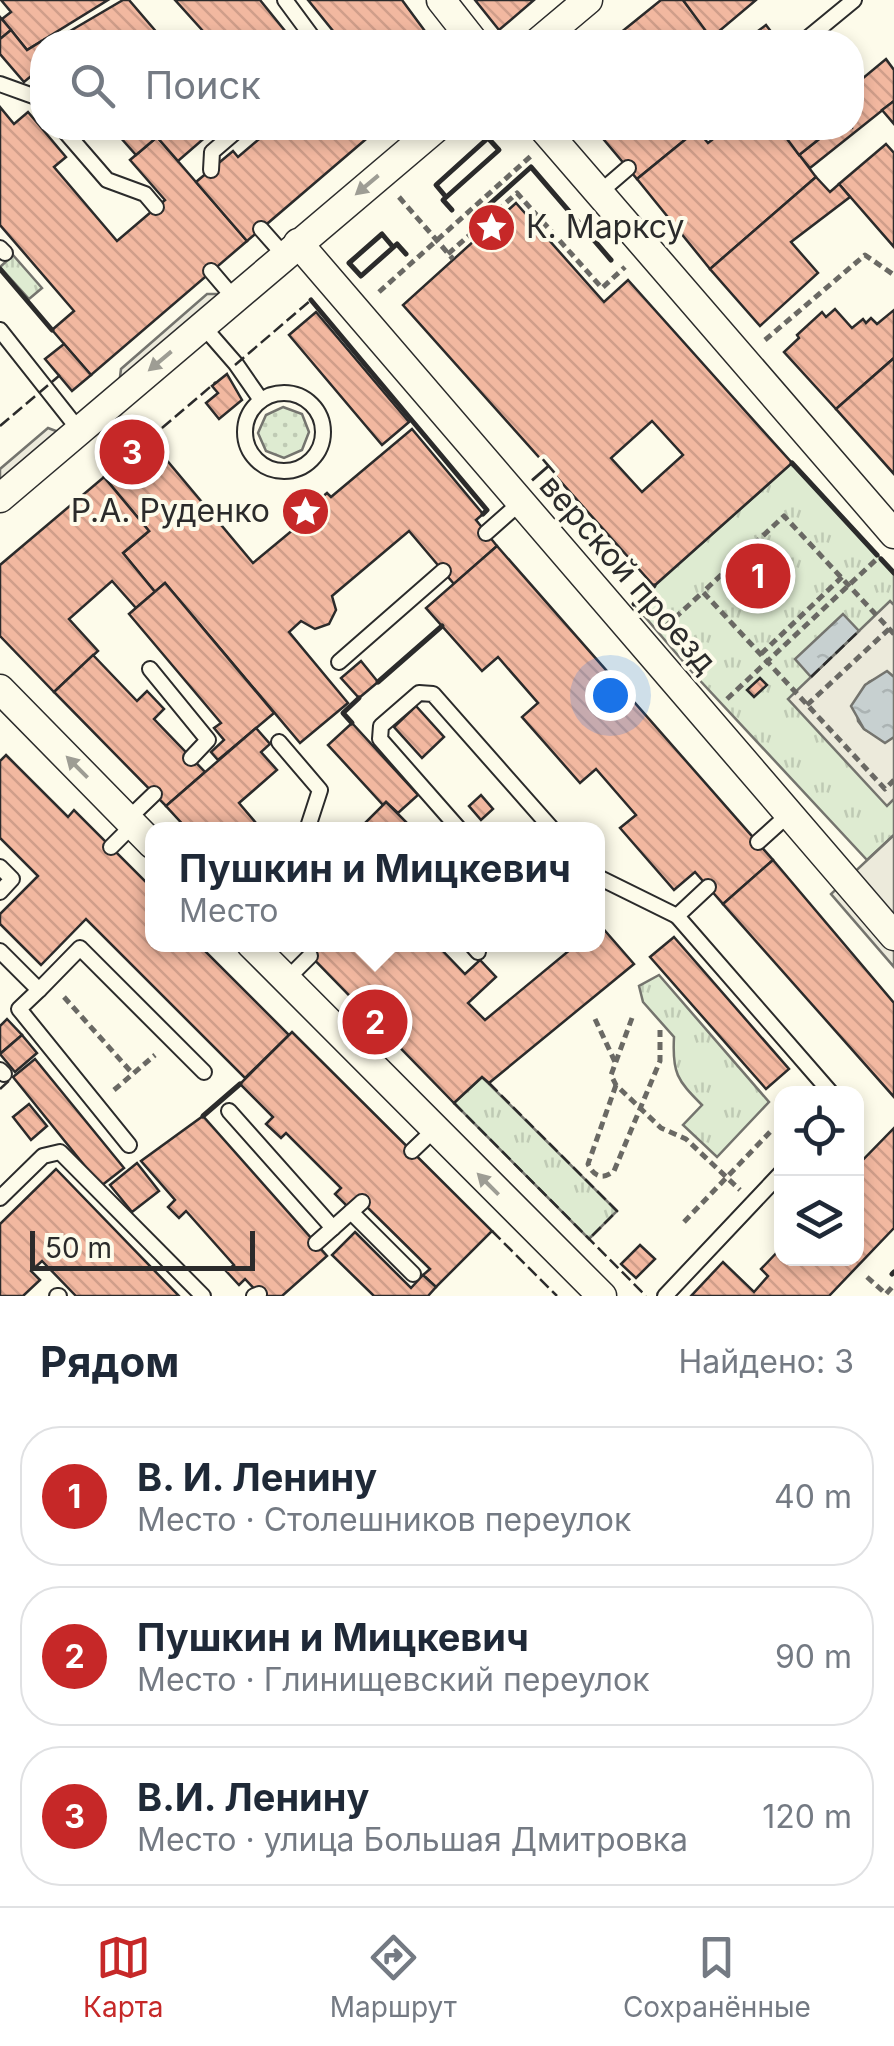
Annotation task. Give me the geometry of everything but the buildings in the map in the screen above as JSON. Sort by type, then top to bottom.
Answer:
[{"type":"street","points":[[441,0],[465,30]]},
{"type":"street","points":[[552,30],[588,0]]},
{"type":"street","points":[[0,498],[422,140]]},
{"type":"street","points":[[554,140],[742,360],[891,523]]},
{"type":"street","name":"Тверской проезд","points":[[291,249],[357,312],[894,936]]},
{"type":"street","points":[[0,689],[138,829]]},
{"type":"street","points":[[259,952],[602,1296]]},
{"type":"lane","points":[[285,0],[307,30]]},
{"type":"lane","points":[[818,30],[854,0]]},
{"type":"lane","points":[[0,84],[30,95]]},
{"type":"lane","points":[[72,140],[107,180],[145,194],[156,207]]},
{"type":"lane","points":[[210,170],[212,152],[226,140]]},
{"type":"lane","points":[[599,193],[628,168]]},
{"type":"lane","points":[[260,228],[291,249]]},
{"type":"lane","points":[[211,271],[234,298]]},
{"type":"lane","points":[[202,325],[261,400]]},
{"type":"lane","points":[[0,330],[79,430]]},
{"type":"lane","points":[[291,393],[316,410],[322,424],[322,440],[317,454],[306,465],[292,471],[276,471],[262,466],[251,455],[245,425],[250,411],[261,400],[291,393]]},
{"type":"lane","points":[[486,533],[520,502]]},
{"type":"lane","points":[[339,662],[443,571]]},
{"type":"lane","points":[[150,670],[208,740],[191,758]]},
{"type":"lane","points":[[453,822],[380,739],[381,726],[419,693],[434,694],[545,822]]},
{"type":"lane","points":[[279,742],[320,790],[310,822]]},
{"type":"lane","points":[[111,847],[138,829],[154,794]]},
{"type":"lane","points":[[758,842],[789,814]]},
{"type":"lane","points":[[0,867],[12,879],[0,892]]},
{"type":"lane","points":[[605,880],[677,916],[825,1086]]},
{"type":"lane","points":[[677,916],[708,887]]},
{"type":"lane","points":[[17,942],[2,953],[44,985]]},
{"type":"lane","points":[[128,1144],[19,1010],[80,948],[204,1072]]},
{"type":"lane","points":[[286,980],[310,956]]},
{"type":"lane","points":[[229,1111],[333,1228]]},
{"type":"lane","points":[[412,1152],[434,1130]]},
{"type":"lane","points":[[0,1198],[42,1156],[60,1152],[203,1296]]},
{"type":"lane","points":[[665,1296],[778,1176]]},
{"type":"lane","points":[[316,1243],[357,1207],[413,1274]]},
{"type":"path","points":[[357,312],[541,140]]},
{"type":"path","points":[[399,197],[451,257],[517,192],[602,288],[646,248]]},
{"type":"path","points":[[742,360],[864,255],[894,276]]},
{"type":"path","points":[[670,623],[784,516],[892,632],[807,705]]},
{"type":"path","points":[[706,718],[751,681],[767,661],[875,561]]},
{"type":"path","points":[[761,654],[842,577]]},
{"type":"path","points":[[704,592],[885,788],[894,780]]},
{"type":"path","points":[[44,985],[132,1074]]},
{"type":"path","points":[[632,1018],[612,1074],[616,1085],[661,1128],[686,1139],[754,1202]]},
{"type":"path","points":[[595,1019],[616,1064]]},
{"type":"path","points":[[616,1085],[588,1164],[599,1177],[614,1171],[641,1109],[660,1061],[660,1030]]},
{"type":"path","points":[[96,1104],[173,1041]]},
{"type":"path","points":[[684,1222],[770,1132]]},
{"type":"path","points":[[867,1277],[886,1294],[894,1285]]},
{"type":"green space","points":[[13,255],[42,288],[29,299],[0,267]]},
{"type":"green space","points":[[283,407],[302,414],[309,432],[302,450],[284,458],[266,451],[258,433],[266,415]]},
{"type":"green space","points":[[792,463],[894,573],[894,835],[867,860],[634,604]]},
{"type":"green space","points":[[659,975],[769,1102],[717,1157],[683,1125],[702,1105],[678,1075],[674,1037],[643,1002],[639,986]]},
{"type":"green space","points":[[482,1077],[617,1211],[589,1239],[454,1103]]},
{"type":"shaded area","points":[[207,294],[229,294],[118,393],[121,369]]},
{"type":"shaded area","points":[[48,428],[64,434],[0,490],[0,469]]},
{"type":"shaded area","points":[[890,601],[894,605],[894,677],[882,676],[869,682],[856,701],[858,721],[864,729],[880,738],[894,737],[894,799],[887,806],[788,699]]},
{"type":"shaded area","points":[[894,835],[894,967],[831,894]]},
{"type":"water","points":[[843,614],[859,631],[811,677],[795,659]]},
{"type":"water","points":[[887,671],[894,677],[894,737],[885,743],[864,729],[851,706],[865,685]]},
{"type":"fence","points":[[235,365],[311,300]]},
{"type":"fence","points":[[0,426],[60,375]]},
{"type":"fence","points":[[149,439],[216,382]]},
{"type":"fence","points":[[811,677],[859,631]]},
{"type":"fence","points":[[0,1089],[13,1077]]},
{"type":"fence","points":[[489,1083],[617,1211],[589,1239]]},
{"type":"fence","points":[[454,1103],[646,1296]]},
{"type":"fence","points":[[492,1231],[557,1296]]},
{"type":"wall","points":[[446,197],[436,185],[486,140]]},
{"type":"wall","points":[[452,210],[443,200],[499,150],[490,140]]},
{"type":"wall","points":[[472,220],[531,167],[611,260]]},
{"type":"wall","points":[[393,247],[382,234],[349,263],[361,276],[397,244],[406,254]]},
{"type":"wall","points":[[0,269],[52,330]]},
{"type":"wall","points":[[311,300],[487,510],[483,514]]},
{"type":"wall","points":[[792,463],[877,555]]},
{"type":"wall","points":[[881,559],[894,573]]},
{"type":"wall","points":[[634,604],[654,586]]},
{"type":"wall","points":[[378,682],[442,626]]},
{"type":"wall","points":[[352,723],[343,713],[359,698]]},
{"type":"wall","points":[[203,1116],[240,1084]]},
{"type":"place","name":"К. Марксу","points":[[491,227]]},
{"type":"place","name":"В.И. Ленину","points":[[132,452]]},
{"type":"place","name":"Р.А. Руденко","points":[[305,511]]},
{"type":"place","name":"В. И. Ленину","points":[[758,576]]},
{"type":"place","name":"Пушкин и Мицкевич","points":[[375,1022]]}]
